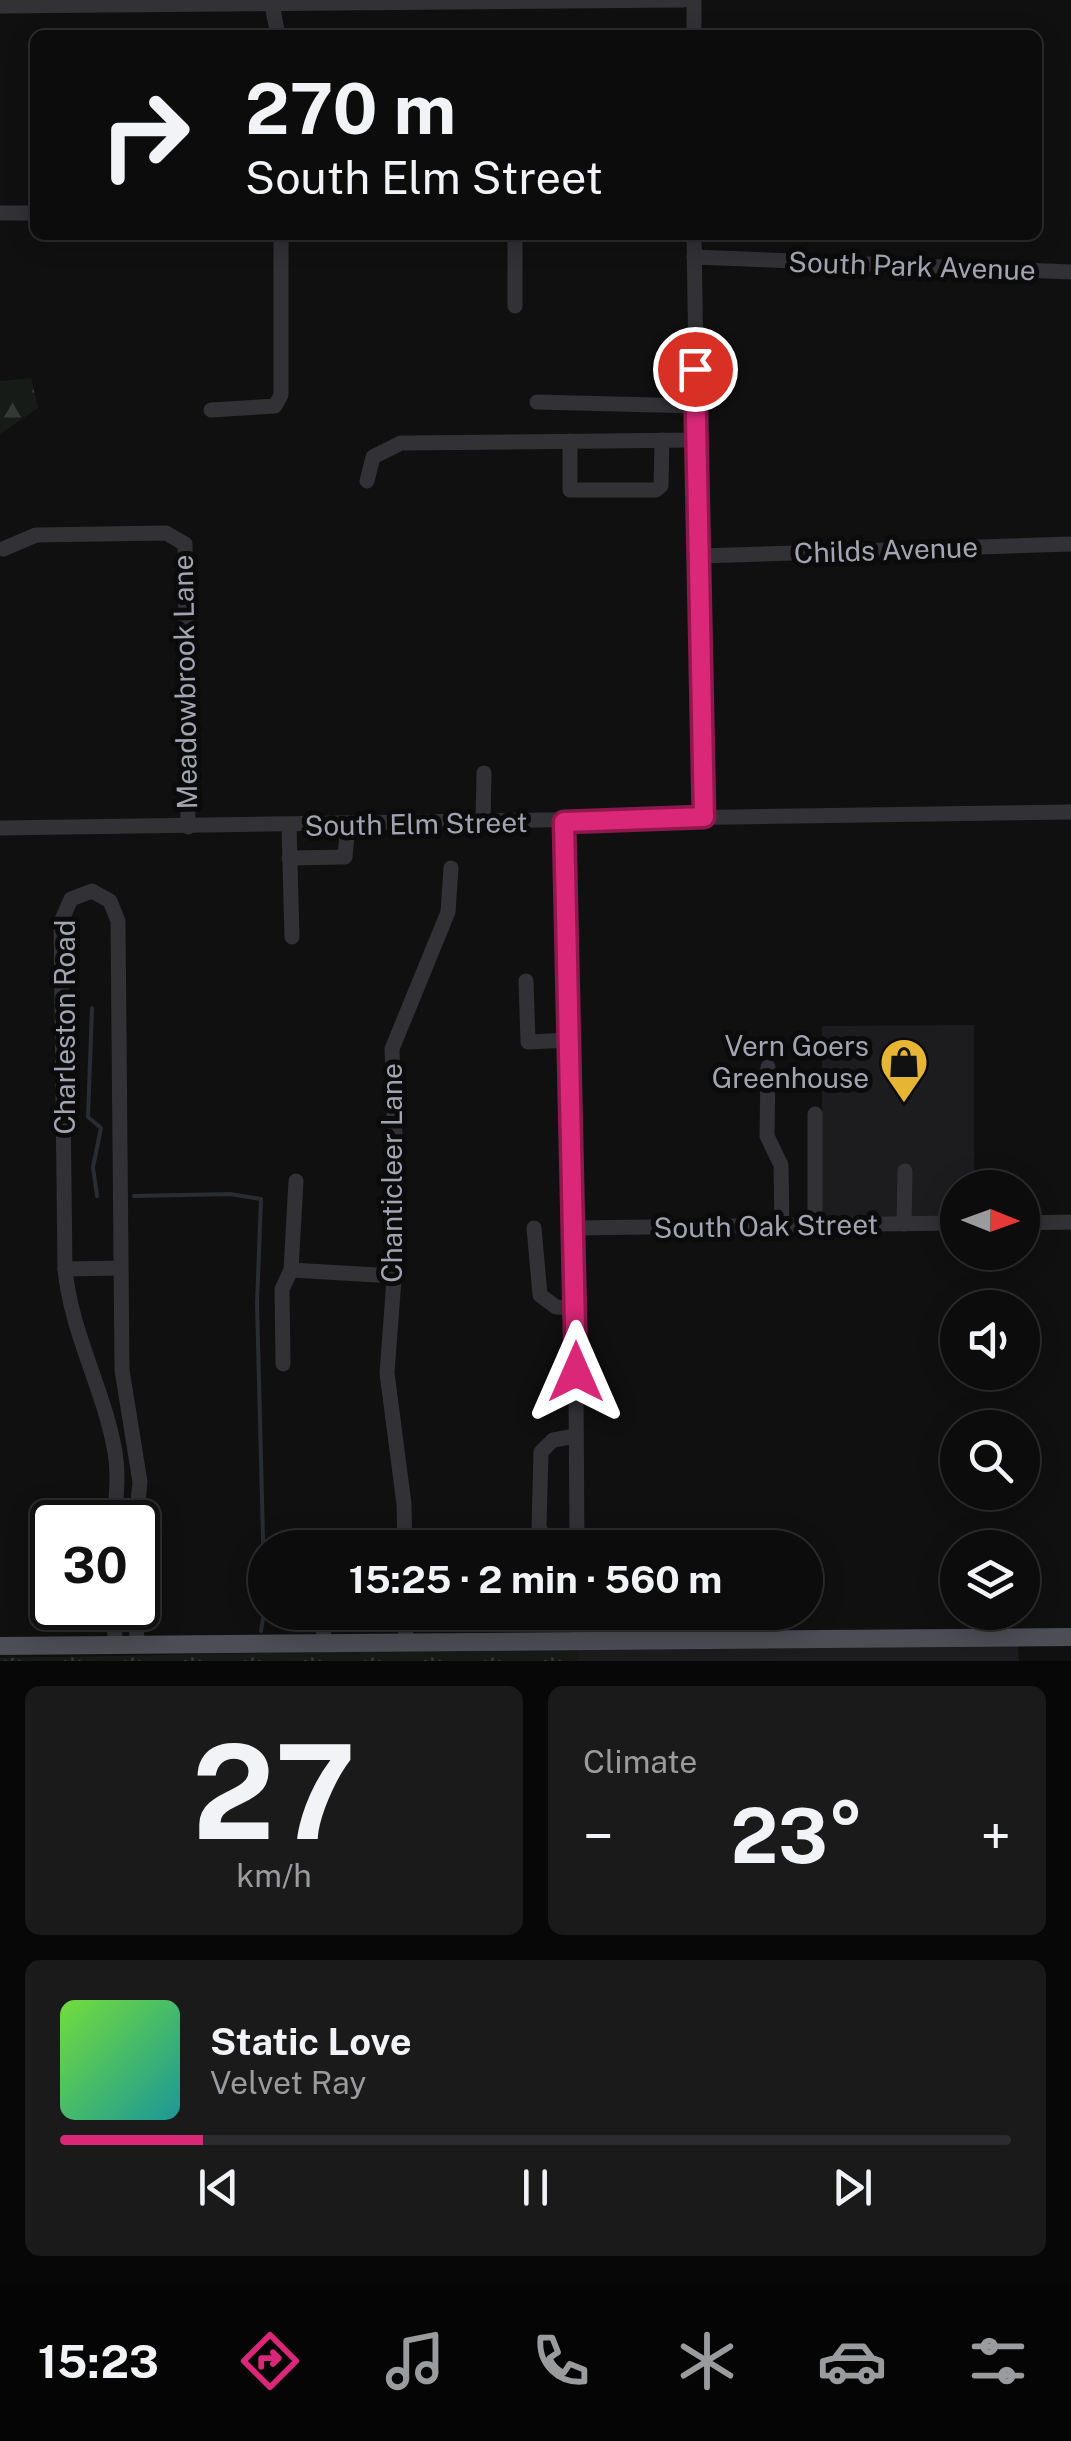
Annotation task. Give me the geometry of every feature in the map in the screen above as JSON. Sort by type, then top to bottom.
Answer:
[{"type":"main road","points":[[0,1646],[1071,1637]]},
{"type":"street","points":[[0,6],[683,0]]},
{"type":"street","points":[[694,0],[694,30]]},
{"type":"street","points":[[272,2],[277,30]]},
{"type":"street","points":[[0,213],[30,213]]},
{"type":"street","points":[[210,410],[275,406],[281,395],[281,240]]},
{"type":"street","points":[[516,240],[516,306]]},
{"type":"street","points":[[694,240],[704,817]]},
{"type":"street","name":"South Park Avenue","points":[[694,258],[1071,272]]},
{"type":"street","points":[[537,402],[695,406]]},
{"type":"street","points":[[570,441],[570,490],[656,490],[661,486],[662,440]]},
{"type":"street","points":[[368,481],[373,457],[401,444],[696,440]]},
{"type":"street","name":"Meadowbrook Lane","points":[[3,550],[36,536],[166,533],[185,544],[188,827]]},
{"type":"street","name":"Childs Avenue","points":[[700,556],[1071,544]]},
{"type":"street","points":[[483,823],[484,773]]},
{"type":"street","name":"South Elm Street","points":[[0,828],[1071,812]]},
{"type":"street","points":[[564,822],[575,1228],[577,1530]]},
{"type":"street","points":[[290,858],[345,857],[348,825]]},
{"type":"street","points":[[289,826],[292,937]]},
{"type":"street","name":"Chanticleer Lane","points":[[405,1530],[387,1374],[398,1227],[392,1049],[448,912],[450,868]]},
{"type":"street","name":"Charleston Road","points":[[116,1500],[114,1446],[71,1312],[65,1270],[61,922],[71,899],[92,891],[110,901],[118,921],[122,1370],[140,1482],[138,1500]]},
{"type":"street","points":[[526,981],[528,1042],[570,1040]]},
{"type":"street","points":[[768,1067],[768,1136],[781,1165],[782,1226]]},
{"type":"street","points":[[815,1114],[815,1225]]},
{"type":"street","points":[[904,1224],[905,1171]]},
{"type":"street","points":[[283,1364],[282,1290],[291,1270],[296,1182]]},
{"type":"street","points":[[1040,1223],[1071,1222]]},
{"type":"street","name":"South Oak Street","points":[[575,1228],[940,1224]]},
{"type":"street","points":[[534,1228],[540,1296],[556,1306],[576,1308]]},
{"type":"street","points":[[65,1270],[120,1268]]},
{"type":"street","points":[[291,1270],[394,1276]]},
{"type":"street","points":[[541,1530],[542,1452],[554,1440],[576,1436]]},
{"type":"street","points":[[115,1630],[115,1645]]},
{"type":"street","points":[[136,1630],[136,1645]]},
{"type":"street","points":[[323,1630],[325,1642]]},
{"type":"street","points":[[406,1630],[406,1641]]},
{"type":"street","points":[[578,1630],[578,1640]]},
{"type":"shaded area","points":[[974,1025],[974,1170],[940,1170],[940,1221],[822,1222],[822,1026]]},
{"type":"shaded area","points":[[1018,1645],[1019,1661],[578,1661],[578,1647]]},
{"type":"green space","points":[[31,378],[38,408],[0,434],[0,381]]},
{"type":"green space","points":[[578,1647],[578,1661],[0,1661],[0,1658]]},
{"type":"waterway","points":[[92,1008],[88,1117],[101,1128],[93,1167],[97,1196]]},
{"type":"waterway","points":[[134,1196],[230,1194],[261,1199],[257,1303],[263,1530]]},
{"type":"place","name":"Vern Goers Greenhouse","points":[[904,1104]]},
{"type":"route","points":[[576,1372],[564,822],[704,817],[695,369]]}]
